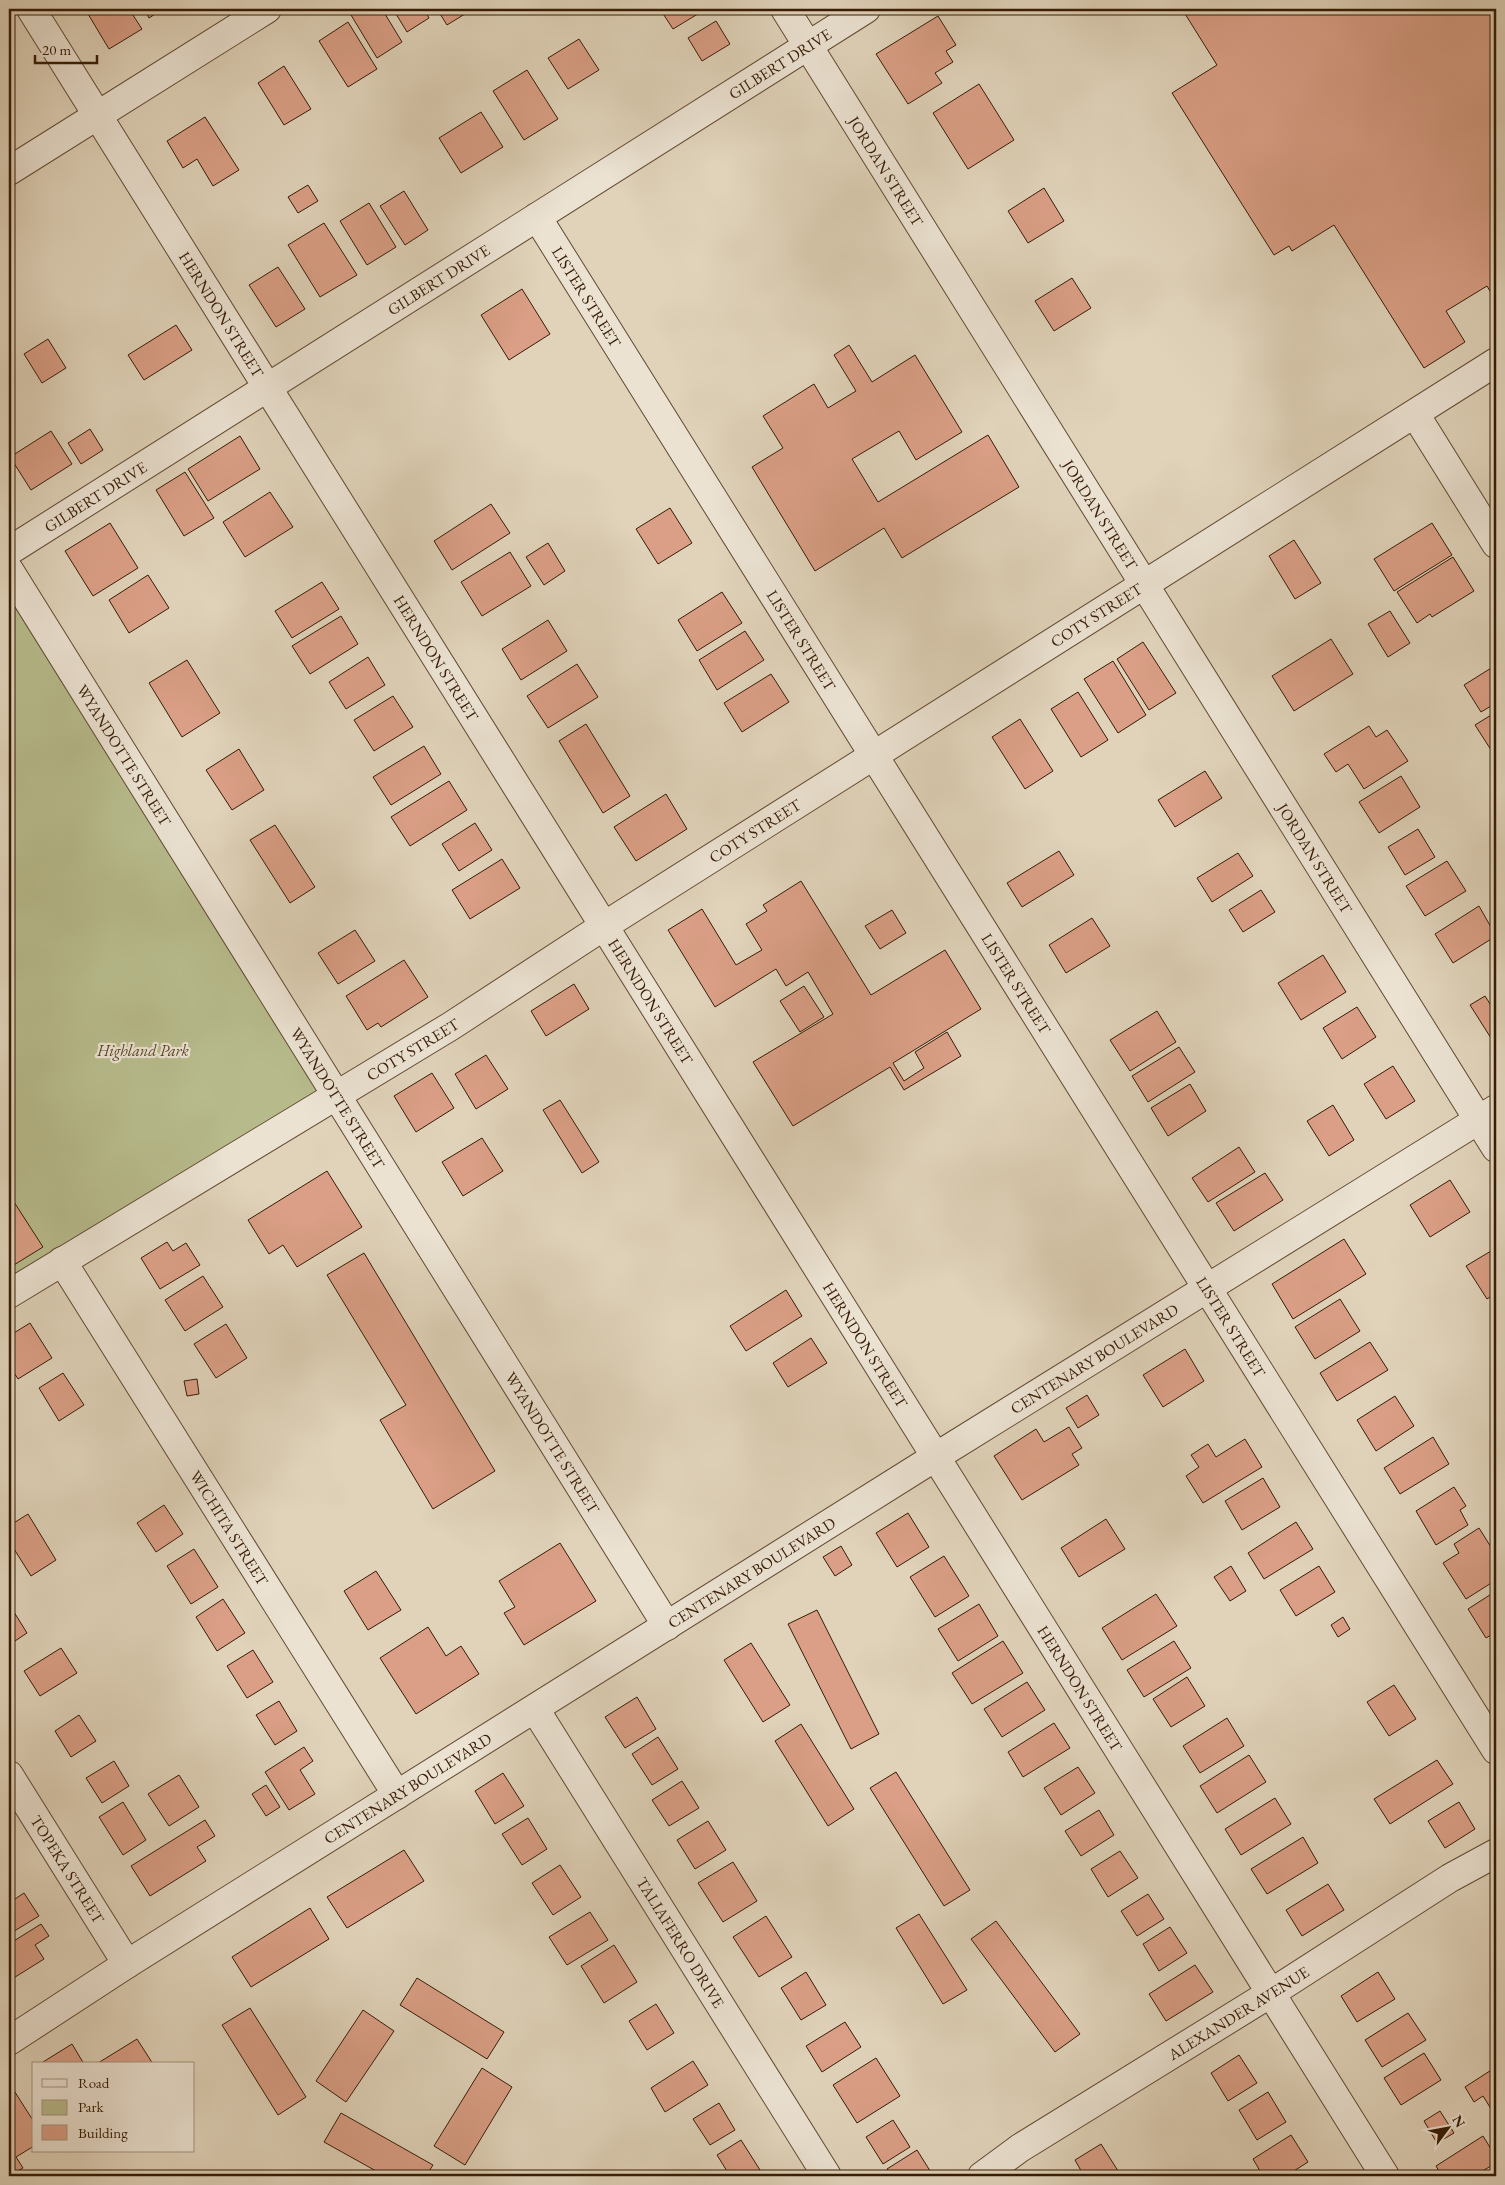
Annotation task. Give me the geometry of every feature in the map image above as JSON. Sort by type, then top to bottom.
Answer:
[{"type":"street","name":"HERNDON STREET","points":[[31,9],[937,1456],[1385,2176]]},
{"type":"street","points":[[9,171],[267,9]]},
{"type":"street","name":"JORDAN STREET","points":[[785,9],[1145,584],[1487,1114],[1496,1148]]},
{"type":"street","name":"GILBERT DRIVE","points":[[9,550],[866,9]]},
{"type":"street","name":"LISTER STREET","points":[[537,217],[1496,1750]]},
{"type":"street","name":"COTY STREET","points":[[9,1294],[451,1026],[604,926],[1496,362]]},
{"type":"street","points":[[1415,414],[1496,544]]},
{"type":"street","name":"WYANDOTTE STREET","points":[[9,570],[667,1626]]},
{"type":"street","name":"CENTENARY BOULEVARD","points":[[9,2041],[127,1964],[1487,1114]]},
{"type":"street","name":"WICHITA STREET","points":[[62,1262],[397,1795]]},
{"type":"street","name":"TALIAFERRO DRIVE","points":[[535,1709],[827,2176]]},
{"type":"street","name":"TOPEKA STREET","points":[[9,1775],[127,1964]]},
{"type":"street","name":"ALEXANDER AVENUE","points":[[994,2173],[1020,2148],[1271,1993],[1450,1878],[1496,1853]]},
{"type":"green space","name":"Highland Park","points":[[9,584],[329,1094],[9,1289]]},
{"type":"building","points":[[85,9],[129,9],[142,29],[109,49]]},
{"type":"building","points":[[144,9],[163,9],[149,18]]},
{"type":"building","points":[[361,9],[382,9],[402,42],[377,58],[351,15]]},
{"type":"building","points":[[393,9],[424,9],[429,18],[407,32]]},
{"type":"building","points":[[437,9],[473,9],[447,25]]},
{"type":"building","points":[[660,9],[706,9],[673,29]]},
{"type":"building","points":[[1182,9],[1493,9],[1496,14],[1496,301],[1487,286],[1446,311],[1465,342],[1424,368],[1334,225],[1292,251],[1289,246],[1274,255],[1172,93],[1217,65]]},
{"type":"building","points":[[938,16],[956,45],[946,51],[953,62],[935,73],[942,83],[908,104],[876,54]]},
{"type":"building","points":[[716,21],[730,44],[702,61],[688,38]]},
{"type":"building","points":[[348,22],[377,69],[348,87],[319,41]]},
{"type":"building","points":[[579,39],[599,70],[568,89],[548,58]]},
{"type":"building","points":[[284,66],[311,109],[284,125],[258,83]]},
{"type":"building","points":[[527,70],[558,119],[524,140],[493,91]]},
{"type":"building","points":[[979,84],[1014,140],[968,169],[933,113]]},
{"type":"building","points":[[481,112],[503,147],[461,173],[439,138]]},
{"type":"building","points":[[205,117],[239,170],[213,186],[197,159],[183,168],[167,141]]},
{"type":"building","points":[[308,185],[318,201],[298,213],[288,197]]},
{"type":"building","points":[[1044,188],[1064,221],[1028,243],[1008,211]]},
{"type":"building","points":[[404,191],[428,230],[405,245],[380,206]]},
{"type":"building","points":[[369,203],[396,247],[367,265],[340,221]]},
{"type":"building","points":[[324,223],[357,275],[320,297],[288,245]]},
{"type":"building","points":[[278,267],[305,309],[276,327],[249,285]]},
{"type":"building","points":[[1072,278],[1091,308],[1054,331],[1035,301]]},
{"type":"building","points":[[522,289],[550,334],[509,360],[481,315]]},
{"type":"building","points":[[176,325],[192,350],[144,380],[128,355]]},
{"type":"building","points":[[48,339],[66,368],[42,383],[24,354]]},
{"type":"building","points":[[849,345],[872,382],[915,355],[962,432],[916,460],[899,431],[852,459],[878,502],[988,435],[1019,487],[902,558],[884,528],[815,571],[752,467],[783,448],[763,416],[814,384],[828,408],[856,391],[834,355]]},
{"type":"building","points":[[90,429],[103,450],[81,464],[68,443]]},
{"type":"building","points":[[51,431],[72,464],[31,490],[10,457]]},
{"type":"building","points":[[240,436],[260,469],[208,501],[188,469]]},
{"type":"building","points":[[185,472],[214,518],[184,536],[156,490]]},
{"type":"building","points":[[270,492],[293,527],[245,557],[223,522]]},
{"type":"building","points":[[491,504],[510,533],[452,570],[434,541]]},
{"type":"building","points":[[670,508],[692,543],[658,564],[636,529]]},
{"type":"building","points":[[110,523],[138,568],[93,596],[65,551]]},
{"type":"building","points":[[1432,523],[1452,555],[1394,591],[1374,559]]},
{"type":"building","points":[[1294,540],[1321,583],[1295,599],[1269,556]]},
{"type":"building","points":[[548,543],[565,571],[544,585],[526,557]]},
{"type":"building","points":[[510,552],[531,586],[482,616],[461,582]]},
{"type":"building","points":[[1453,557],[1474,591],[1432,617],[1430,614],[1417,623],[1397,592]]},
{"type":"building","points":[[148,575],[169,608],[129,633],[109,600]]},
{"type":"building","points":[[322,582],[339,609],[292,638],[275,611]]},
{"type":"building","points":[[722,592],[742,623],[697,651],[678,620]]},
{"type":"building","points":[[1390,611],[1410,643],[1388,657],[1368,624]]},
{"type":"building","points":[[341,616],[358,644],[310,674],[292,646]]},
{"type":"building","points":[[548,620],[567,651],[521,680],[502,649]]},
{"type":"building","points":[[745,631],[764,660],[717,690],[699,660]]},
{"type":"building","points":[[1331,639],[1353,674],[1294,711],[1272,676]]},
{"type":"building","points":[[1143,642],[1176,693],[1149,710],[1117,659]]},
{"type":"building","points":[[368,657],[385,685],[346,709],[329,682]]},
{"type":"building","points":[[187,660],[220,713],[182,737],[149,683]]},
{"type":"building","points":[[1113,661],[1146,715],[1118,733],[1084,679]]},
{"type":"building","points":[[577,664],[598,697],[548,728],[527,696]]},
{"type":"building","points":[[1496,665],[1496,703],[1481,712],[1464,685]]},
{"type":"building","points":[[771,674],[789,702],[742,732],[724,703]]},
{"type":"building","points":[[1078,692],[1108,740],[1081,757],[1051,709]]},
{"type":"building","points":[[393,696],[413,727],[374,751],[354,720]]},
{"type":"building","points":[[1496,712],[1496,751],[1493,753],[1475,725]]},
{"type":"building","points":[[1020,719],[1053,771],[1025,789],[992,737]]},
{"type":"building","points":[[586,724],[630,796],[603,813],[559,741]]},
{"type":"building","points":[[1369,726],[1376,737],[1387,730],[1408,761],[1364,789],[1348,764],[1336,772],[1324,754]]},
{"type":"building","points":[[424,746],[441,774],[391,805],[373,777]]},
{"type":"building","points":[[239,749],[264,790],[232,810],[206,770]]},
{"type":"building","points":[[1205,771],[1222,798],[1175,827],[1158,800]]},
{"type":"building","points":[[1401,776],[1420,807],[1379,833],[1359,802]]},
{"type":"building","points":[[449,781],[467,810],[410,846],[391,817]]},
{"type":"building","points":[[666,794],[687,829],[636,861],[614,827]]},
{"type":"building","points":[[475,823],[492,850],[459,871],[442,844]]},
{"type":"building","points":[[275,825],[315,887],[290,903],[250,840]]},
{"type":"building","points":[[1418,829],[1435,857],[1405,875],[1388,847]]},
{"type":"building","points":[[1059,851],[1074,875],[1022,907],[1007,883]]},
{"type":"building","points":[[1238,853],[1253,876],[1212,902],[1197,878]]},
{"type":"building","points":[[502,859],[520,888],[470,919],[452,890]]},
{"type":"building","points":[[1447,861],[1466,891],[1425,916],[1406,886]]},
{"type":"building","points":[[801,881],[871,995],[945,950],[981,1009],[893,1063],[904,1081],[924,1068],[915,1052],[947,1032],[961,1056],[904,1090],[890,1067],[793,1126],[753,1062],[833,1014],[808,972],[786,986],[776,969],[715,1007],[668,930],[702,909],[736,965],[762,950],[746,924],[767,911],[763,905]]},
{"type":"building","points":[[1261,890],[1275,912],[1243,932],[1229,910]]},
{"type":"building","points":[[1479,906],[1496,936],[1453,963],[1435,934]]},
{"type":"building","points":[[892,910],[906,933],[880,949],[865,926]]},
{"type":"building","points":[[1092,918],[1110,946],[1066,973],[1049,945]]},
{"type":"building","points":[[355,930],[375,961],[338,984],[318,953]]},
{"type":"building","points":[[1323,955],[1346,992],[1301,1020],[1278,983]]},
{"type":"building","points":[[404,960],[428,997],[381,1027],[378,1023],[367,1030],[346,996]]},
{"type":"building","points":[[574,984],[589,1009],[546,1036],[531,1011]]},
{"type":"building","points":[[804,986],[824,1017],[800,1032],[780,1001]]},
{"type":"building","points":[[1485,996],[1492,1007],[1496,1005],[1496,1046],[1470,1005]]},
{"type":"building","points":[[1357,1007],[1376,1037],[1342,1059],[1323,1028]]},
{"type":"building","points":[[1157,1011],[1176,1042],[1130,1071],[1110,1040]]},
{"type":"building","points":[[1179,1047],[1195,1072],[1148,1102],[1132,1076]]},
{"type":"building","points":[[486,1055],[508,1089],[476,1109],[455,1074]]},
{"type":"building","points":[[1393,1066],[1415,1101],[1386,1119],[1364,1084]]},
{"type":"building","points":[[432,1073],[454,1108],[416,1132],[394,1096]]},
{"type":"building","points":[[1190,1084],[1206,1111],[1168,1136],[1151,1108]]},
{"type":"building","points":[[560,1100],[599,1162],[582,1173],[543,1110]]},
{"type":"building","points":[[1333,1105],[1354,1140],[1329,1156],[1307,1121]]},
{"type":"building","points":[[482,1138],[503,1171],[463,1196],[442,1162]]},
{"type":"building","points":[[1239,1147],[1255,1172],[1208,1202],[1192,1178]]},
{"type":"building","points":[[327,1171],[362,1227],[297,1267],[283,1245],[269,1254],[248,1220]]},
{"type":"building","points":[[1265,1173],[1283,1200],[1234,1231],[1216,1203]]},
{"type":"building","points":[[1450,1180],[1470,1212],[1430,1237],[1410,1205]]},
{"type":"building","points":[[14,1202],[43,1247],[9,1268],[9,1205]]},
{"type":"building","points":[[1344,1239],[1366,1274],[1293,1319],[1272,1284]]},
{"type":"building","points":[[167,1242],[173,1251],[186,1243],[200,1265],[160,1289],[141,1258]]},
{"type":"building","points":[[1496,1248],[1496,1293],[1487,1299],[1466,1266]]},
{"type":"building","points":[[364,1253],[495,1471],[433,1509],[380,1420],[406,1405],[327,1275]]},
{"type":"building","points":[[203,1276],[223,1307],[185,1331],[165,1300]]},
{"type":"building","points":[[786,1290],[802,1316],[746,1351],[730,1326]]},
{"type":"building","points":[[1340,1299],[1360,1331],[1315,1359],[1295,1327]]},
{"type":"building","points":[[30,1323],[52,1358],[18,1379],[9,1365],[9,1336]]},
{"type":"building","points":[[226,1324],[247,1358],[216,1378],[194,1344]]},
{"type":"building","points":[[811,1338],[827,1363],[788,1387],[773,1363]]},
{"type":"building","points":[[1370,1342],[1388,1370],[1337,1401],[1320,1373]]},
{"type":"building","points":[[1185,1349],[1204,1381],[1163,1407],[1143,1375]]},
{"type":"building","points":[[63,1373],[84,1405],[59,1421],[39,1388]]},
{"type":"building","points":[[197,1379],[199,1394],[187,1396],[184,1381]]},
{"type":"building","points":[[1087,1395],[1099,1415],[1078,1428],[1066,1408]]},
{"type":"building","points":[[1395,1396],[1414,1426],[1376,1451],[1357,1420]]},
{"type":"building","points":[[1069,1427],[1082,1448],[1072,1454],[1079,1465],[1022,1500],[994,1456],[1036,1429],[1044,1442]]},
{"type":"building","points":[[1433,1437],[1449,1464],[1400,1494],[1384,1468]]},
{"type":"building","points":[[1245,1439],[1262,1467],[1203,1503],[1186,1476],[1199,1467],[1191,1455],[1208,1444],[1216,1457]]},
{"type":"building","points":[[1263,1478],[1280,1507],[1242,1530],[1225,1501]]},
{"type":"building","points":[[1454,1487],[1466,1506],[1460,1510],[1468,1525],[1436,1545],[1416,1511]]},
{"type":"building","points":[[164,1505],[183,1534],[156,1552],[137,1523]]},
{"type":"building","points":[[908,1513],[929,1547],[897,1567],[876,1533]]},
{"type":"building","points":[[28,1514],[56,1560],[31,1576],[9,1541],[9,1526]]},
{"type":"building","points":[[1106,1519],[1125,1549],[1079,1577],[1061,1548]]},
{"type":"building","points":[[1296,1522],[1313,1549],[1264,1579],[1248,1553]]},
{"type":"building","points":[[1479,1528],[1496,1555],[1496,1580],[1466,1599],[1443,1563],[1459,1553],[1454,1544]]},
{"type":"building","points":[[560,1543],[596,1601],[524,1645],[504,1613],[515,1607],[499,1581]]},
{"type":"building","points":[[841,1546],[852,1565],[835,1576],[823,1557]]},
{"type":"building","points":[[194,1549],[218,1587],[191,1604],[167,1566]]},
{"type":"building","points":[[944,1556],[969,1596],[935,1617],[910,1577]]},
{"type":"building","points":[[1231,1566],[1246,1591],[1230,1601],[1214,1577]]},
{"type":"building","points":[[1319,1566],[1335,1592],[1296,1616],[1280,1590]]},
{"type":"building","points":[[376,1571],[401,1610],[368,1630],[344,1591]]},
{"type":"building","points":[[1496,1591],[1496,1632],[1486,1638],[1468,1609]]},
{"type":"building","points":[[1156,1594],[1177,1626],[1122,1660],[1102,1628]]},
{"type":"building","points":[[223,1599],[245,1633],[217,1651],[196,1617]]},
{"type":"building","points":[[9,1604],[27,1633],[9,1645]]},
{"type":"building","points":[[979,1604],[998,1636],[958,1661],[938,1629]]},
{"type":"building","points":[[817,1610],[879,1734],[851,1749],[788,1624]]},
{"type":"building","points":[[1343,1617],[1350,1629],[1338,1637],[1331,1625]]},
{"type":"building","points":[[428,1627],[446,1656],[461,1646],[479,1674],[416,1714],[380,1658]]},
{"type":"building","points":[[1003,1641],[1023,1673],[972,1704],[952,1673]]},
{"type":"building","points":[[1174,1641],[1191,1668],[1144,1697],[1127,1670]]},
{"type":"building","points":[[751,1643],[790,1705],[763,1722],[724,1660]]},
{"type":"building","points":[[61,1648],[77,1673],[40,1696],[24,1671]]},
{"type":"building","points":[[253,1650],[273,1682],[247,1698],[227,1666]]},
{"type":"building","points":[[1187,1677],[1205,1706],[1171,1727],[1153,1699]]},
{"type":"building","points":[[1027,1682],[1045,1710],[1002,1737],[984,1709]]},
{"type":"building","points":[[1394,1685],[1416,1719],[1389,1736],[1367,1702]]},
{"type":"building","points":[[637,1697],[656,1729],[625,1748],[605,1717]]},
{"type":"building","points":[[279,1701],[297,1731],[275,1745],[256,1715]]},
{"type":"building","points":[[79,1715],[96,1741],[71,1757],[55,1731]]},
{"type":"building","points":[[1227,1718],[1244,1746],[1200,1773],[1183,1746]]},
{"type":"building","points":[[1054,1723],[1070,1748],[1023,1777],[1008,1752]]},
{"type":"building","points":[[801,1724],[854,1809],[828,1826],[775,1741]]},
{"type":"building","points":[[658,1737],[678,1769],[652,1785],[632,1754]]},
{"type":"building","points":[[304,1747],[313,1761],[300,1770],[315,1794],[289,1810],[265,1772]]},
{"type":"building","points":[[1249,1755],[1266,1782],[1217,1813],[1200,1786]]},
{"type":"building","points":[[1437,1760],[1453,1784],[1390,1824],[1374,1799]]},
{"type":"building","points":[[114,1761],[129,1786],[102,1803],[86,1778]]},
{"type":"building","points":[[1078,1767],[1095,1793],[1061,1815],[1044,1788]]},
{"type":"building","points":[[896,1772],[970,1890],[944,1906],[870,1788]]},
{"type":"building","points":[[503,1773],[524,1806],[495,1824],[475,1791]]},
{"type":"building","points":[[179,1775],[199,1807],[169,1826],[148,1794]]},
{"type":"building","points":[[682,1781],[699,1808],[669,1826],[652,1800]]},
{"type":"building","points":[[266,1785],[280,1807],[266,1816],[252,1794]]},
{"type":"building","points":[[1275,1798],[1291,1824],[1241,1855],[1225,1829]]},
{"type":"building","points":[[123,1802],[146,1840],[123,1855],[99,1817]]},
{"type":"building","points":[[1459,1802],[1475,1829],[1445,1848],[1428,1821]]},
{"type":"building","points":[[1099,1810],[1114,1835],[1081,1856],[1065,1831]]},
{"type":"building","points":[[528,1818],[547,1849],[522,1865],[502,1834]]},
{"type":"building","points":[[205,1820],[215,1836],[197,1847],[206,1861],[150,1896],[131,1866]]},
{"type":"building","points":[[708,1821],[726,1850],[695,1869],[677,1840]]},
{"type":"building","points":[[1303,1837],[1318,1863],[1267,1894],[1251,1869]]},
{"type":"building","points":[[404,1850],[424,1881],[347,1928],[327,1897]]},
{"type":"building","points":[[1120,1851],[1138,1878],[1108,1897],[1091,1869]]},
{"type":"building","points":[[733,1862],[757,1901],[723,1922],[698,1883]]},
{"type":"building","points":[[560,1865],[581,1897],[553,1915],[532,1883]]},
{"type":"building","points":[[1328,1884],[1344,1910],[1302,1936],[1286,1910]]},
{"type":"building","points":[[24,1893],[39,1916],[11,1933],[9,1929],[9,1903]]},
{"type":"building","points":[[1148,1894],[1164,1919],[1137,1936],[1121,1911]]},
{"type":"building","points":[[310,1908],[329,1939],[251,1987],[232,1957]]},
{"type":"building","points":[[590,1912],[608,1940],[567,1965],[549,1937]]},
{"type":"building","points":[[919,1914],[967,1990],[943,2004],[896,1928]]},
{"type":"building","points":[[766,1916],[792,1957],[759,1977],[733,1937]]},
{"type":"building","points":[[996,1921],[1080,2034],[1055,2052],[971,1939]]},
{"type":"building","points":[[41,1924],[49,1936],[35,1945],[44,1959],[12,1979],[9,1973],[9,1944]]},
{"type":"building","points":[[1170,1927],[1187,1953],[1159,1971],[1143,1944]]},
{"type":"building","points":[[614,1945],[637,1982],[604,2003],[581,1966]]},
{"type":"building","points":[[1195,1965],[1213,1992],[1166,2021],[1149,1994]]},
{"type":"building","points":[[806,1972],[826,2005],[801,2020],[781,1988]]},
{"type":"building","points":[[1378,1972],[1395,1999],[1357,2022],[1341,1996]]},
{"type":"building","points":[[417,1978],[504,2032],[487,2059],[400,2005]]},
{"type":"building","points":[[656,2004],[674,2033],[647,2050],[629,2021]]},
{"type":"building","points":[[250,2008],[306,2097],[278,2115],[222,2025]]},
{"type":"building","points":[[363,2010],[394,2031],[346,2102],[316,2081]]},
{"type":"building","points":[[1408,2013],[1426,2040],[1382,2067],[1365,2040]]},
{"type":"building","points":[[845,2022],[861,2047],[822,2072],[806,2046]]},
{"type":"building","points":[[137,2039],[152,2062],[100,2062]]},
{"type":"building","points":[[72,2044],[83,2062],[43,2062]]},
{"type":"building","points":[[1424,2053],[1441,2080],[1401,2105],[1384,2078]]},
{"type":"building","points":[[1239,2055],[1257,2083],[1228,2101],[1211,2073]]},
{"type":"building","points":[[876,2058],[900,2096],[857,2123],[833,2085]]},
{"type":"building","points":[[693,2061],[708,2085],[665,2112],[651,2088]]},
{"type":"building","points":[[1496,2067],[1496,2110],[1493,2112],[1483,2096],[1474,2102],[1465,2087]]},
{"type":"building","points":[[482,2068],[512,2087],[465,2165],[434,2146]]},
{"type":"building","points":[[13,2089],[32,2119],[32,2147],[16,2157],[23,2168],[9,2176],[9,2092]]},
{"type":"building","points":[[1268,2092],[1286,2122],[1257,2140],[1239,2110]]},
{"type":"building","points":[[719,2103],[735,2130],[710,2145],[693,2119]]},
{"type":"building","points":[[1440,2111],[1454,2133],[1437,2143],[1424,2121]]},
{"type":"building","points":[[341,2113],[433,2165],[426,2176],[385,2176],[324,2142]]},
{"type":"building","points":[[893,2120],[910,2147],[883,2164],[866,2137]]},
{"type":"building","points":[[1291,2135],[1308,2162],[1286,2176],[1263,2176],[1253,2159]]},
{"type":"building","points":[[1483,2136],[1496,2157],[1496,2163],[1474,2176],[1442,2176],[1436,2166]]},
{"type":"building","points":[[741,2140],[760,2170],[751,2176],[730,2176],[717,2155]]},
{"type":"building","points":[[1101,2144],[1120,2174],[1116,2176],[1084,2176],[1075,2160]]},
{"type":"building","points":[[917,2150],[932,2174],[929,2176],[891,2176],[887,2169]]}]
